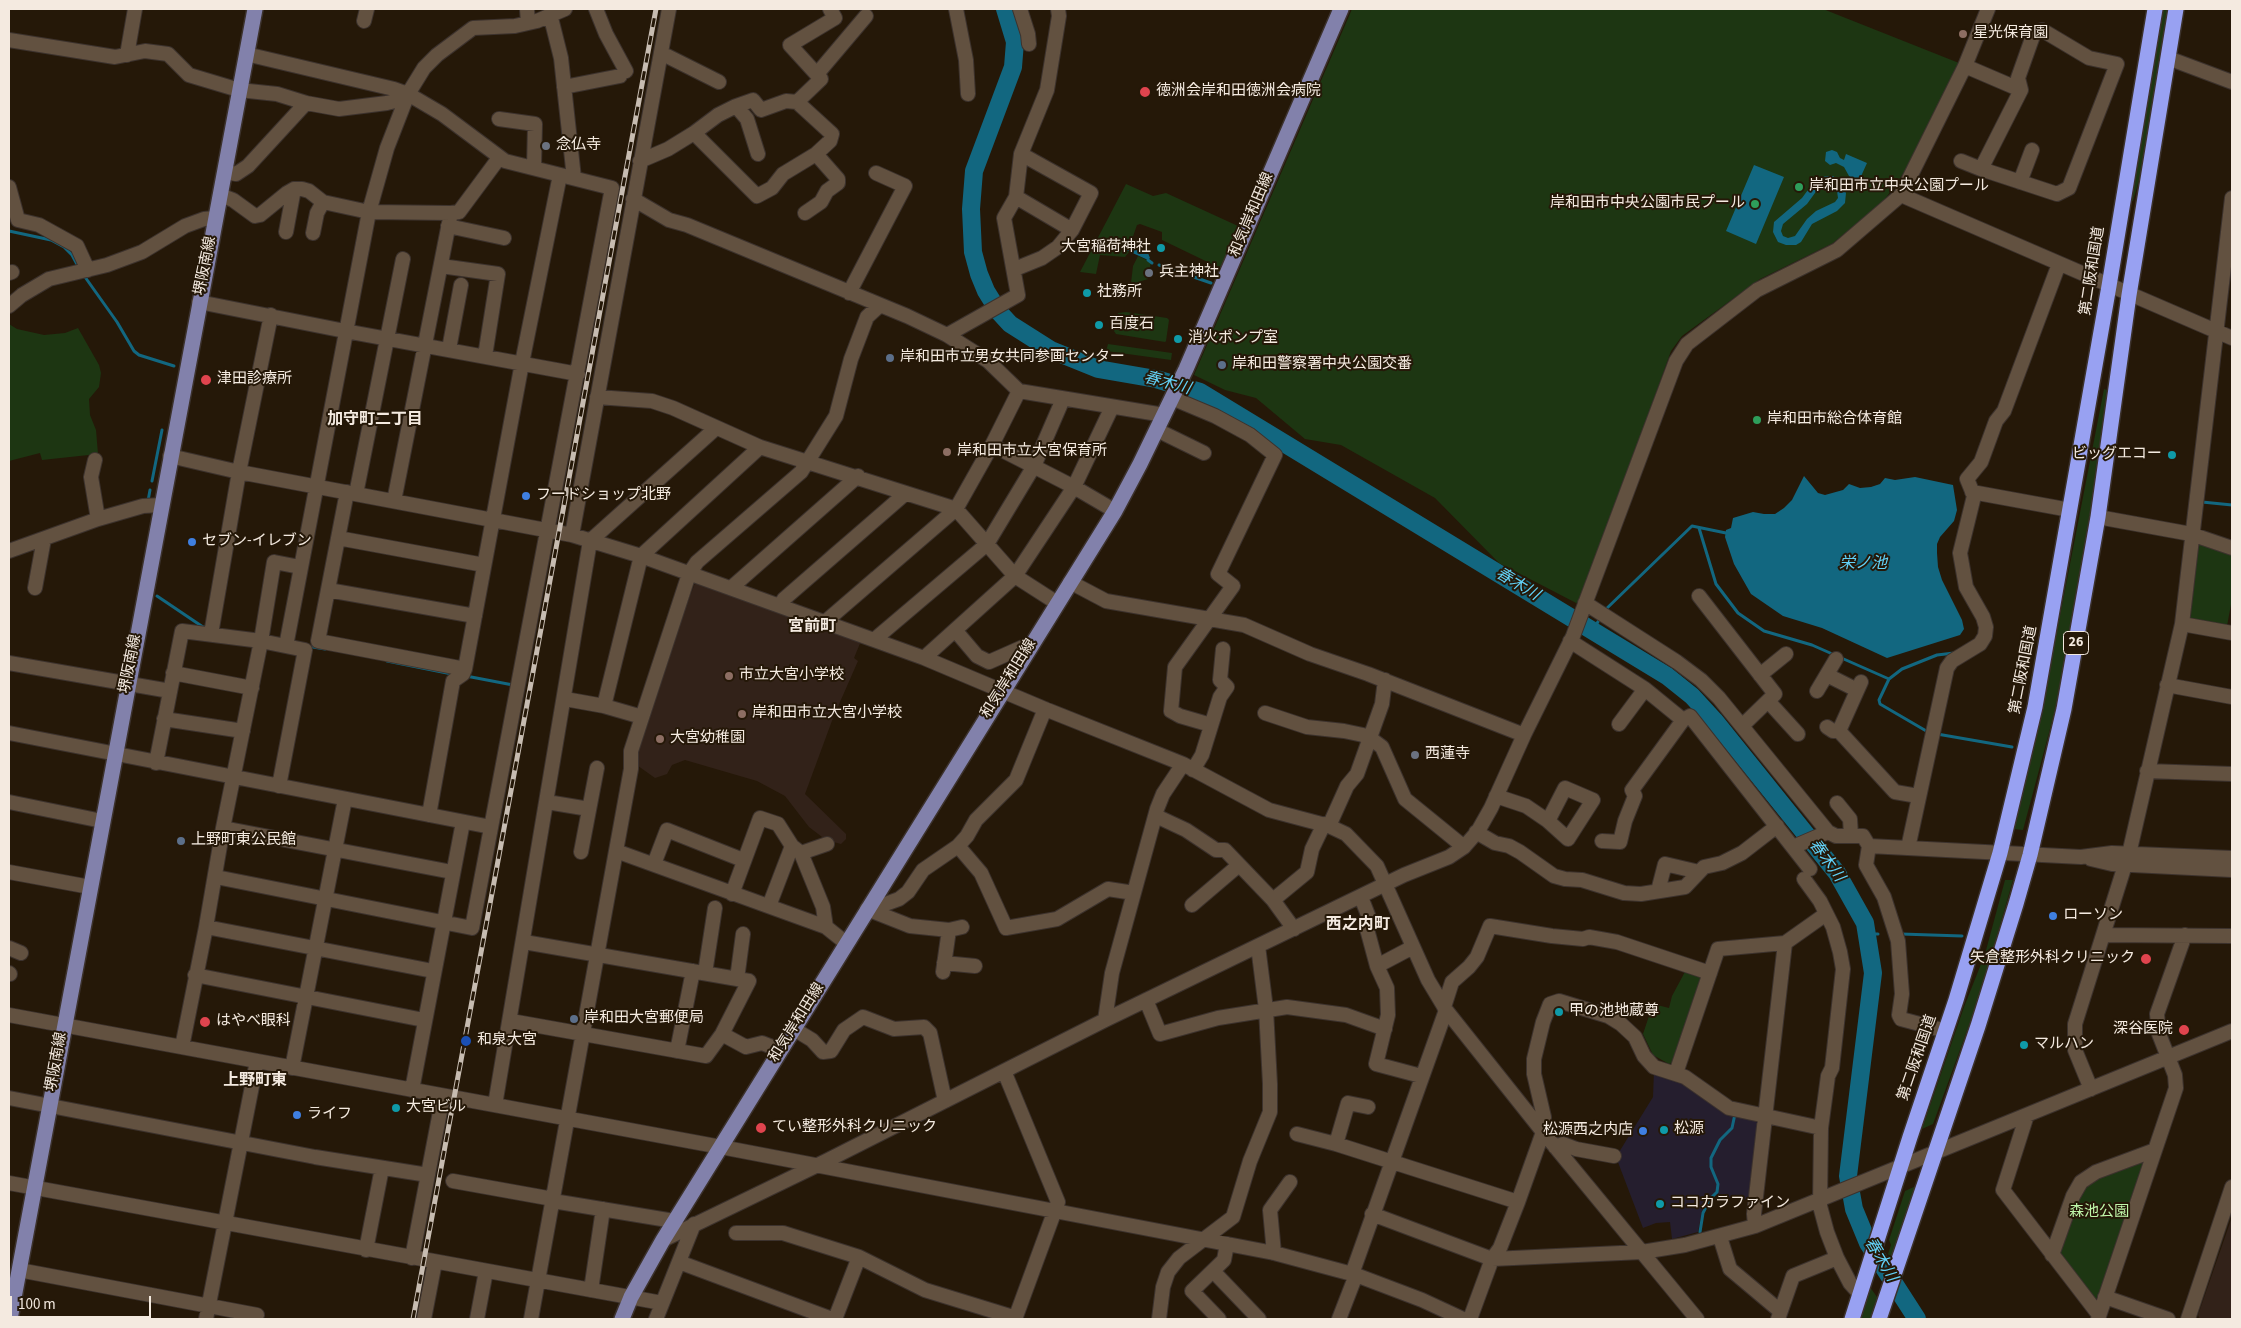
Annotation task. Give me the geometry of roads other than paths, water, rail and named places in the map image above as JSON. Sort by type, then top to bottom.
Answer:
[{"type":"highway","name":"第二阪和国道","points":[[1852,1319],[1900,1166],[1946,1032],[2000,853],[2035,707],[2109,286],[2155,9]]},
{"type":"highway","name":"26","points":[[1880,1315],[1978,1026],[2030,855],[2064,709],[2098,516],[2129,295],[2176,9]]},
{"type":"main road","name":"堺阪南線","points":[[10,1319],[254,9]]},
{"type":"main road","name":"和気岸和田線","points":[[622,1319],[630,1297],[662,1240],[868,910],[1002,690],[1115,511],[1186,369],[1341,9]]},
{"type":"street","points":[[126,55],[135,9]]},
{"type":"street","points":[[286,646],[369,212],[388,148],[408,96],[424,68],[437,55],[473,28],[515,26],[528,16],[537,21],[565,9]]},
{"type":"street","points":[[564,87],[623,73],[596,9]]},
{"type":"street","points":[[572,535],[669,9]]},
{"type":"street","points":[[798,102],[822,79],[790,45],[835,18],[830,9]]},
{"type":"street","points":[[956,9],[966,60],[968,94]]},
{"type":"street","points":[[1020,9],[1029,44]]},
{"type":"street","points":[[947,335],[1018,296],[1004,218],[1016,196],[1022,154],[1047,90],[1059,16],[1058,9]]},
{"type":"street","points":[[662,1240],[817,1165],[1146,1000],[1386,884],[1449,857],[1464,846],[1476,832],[1496,796],[1571,639],[1676,362],[1687,344],[1757,290],[1837,250],[1901,195],[1965,66],[1988,9]]},
{"type":"street","points":[[429,815],[453,681],[463,674],[465,669],[522,363],[567,176],[564,87],[560,58],[550,14]]},
{"type":"street","points":[[818,74],[866,16]]},
{"type":"street","points":[[1961,161],[1981,169],[2057,194],[2069,188],[2117,64],[2089,58],[2042,30],[2034,33],[2018,78],[2021,90],[1981,169]]},
{"type":"street","points":[[9,40],[114,57],[145,51],[168,54],[189,75],[239,90],[277,94],[306,104],[342,109],[387,104],[408,96]]},
{"type":"street","points":[[661,53],[719,82]]},
{"type":"street","points":[[216,877],[472,928],[490,827],[549,530],[612,188],[499,158],[442,114],[394,89],[246,54]]},
{"type":"street","points":[[2168,58],[2232,82]]},
{"type":"street","points":[[1965,66],[2021,90]]},
{"type":"street","points":[[640,161],[694,133],[718,115],[752,100],[761,110],[786,101],[798,102],[832,134],[830,141],[816,154],[783,174],[772,188],[757,196],[694,133]]},
{"type":"street","points":[[225,172],[236,174],[248,166],[306,104]]},
{"type":"street","points":[[736,106],[747,119],[758,154]]},
{"type":"street","points":[[499,119],[535,124],[534,168]]},
{"type":"street","points":[[2020,182],[2032,150]]},
{"type":"street","points":[[805,213],[821,202],[826,191],[838,184],[838,179],[816,154]]},
{"type":"street","points":[[1014,269],[1042,258],[1058,247],[1072,230],[1091,193],[1022,154]]},
{"type":"street","points":[[394,501],[450,219],[459,212],[499,158]]},
{"type":"street","points":[[849,293],[905,186],[876,173]]},
{"type":"street","points":[[9,187],[18,220],[39,225],[77,246],[88,270]]},
{"type":"street","points":[[220,195],[233,200],[255,216],[260,215],[294,189],[309,190],[322,202],[369,212],[450,219],[504,238]]},
{"type":"street","points":[[286,232],[294,189]]},
{"type":"street","points":[[1901,195],[2232,338]]},
{"type":"street","points":[[1016,196],[1072,230]]},
{"type":"street","points":[[2091,1089],[2075,1050],[2075,1024],[2127,859],[2182,624],[2216,330],[2228,272],[2232,198]]},
{"type":"street","points":[[633,199],[669,220],[687,225],[880,305],[947,335],[988,361],[1019,391],[1164,415]]},
{"type":"street","points":[[316,229],[317,213],[322,202]]},
{"type":"street","points":[[9,306],[22,295],[49,279],[88,270],[142,252],[186,226],[204,219],[215,218]]},
{"type":"street","points":[[403,259],[352,493],[338,538],[318,641],[465,669]]},
{"type":"street","points":[[1908,848],[1947,668],[1952,661],[1980,644],[1985,636],[1986,627],[1983,617],[1966,587],[1960,553],[1974,496],[1967,479],[1981,462],[1996,421],[2004,411],[2059,264]]},
{"type":"street","points":[[441,266],[498,274],[485,356]]},
{"type":"street","points":[[449,349],[461,285]]},
{"type":"street","points":[[199,302],[578,374]]},
{"type":"street","points":[[531,1319],[631,769],[631,751],[689,574],[697,562],[801,472],[836,416],[851,360],[867,317],[880,305]]},
{"type":"street","points":[[211,634],[239,472],[271,315]]},
{"type":"street","points":[[826,622],[956,509],[992,445],[1019,391]]},
{"type":"street","points":[[597,397],[652,402],[673,408],[760,447],[858,476],[956,509],[1015,576],[1057,603]]},
{"type":"street","points":[[1172,397],[1215,416],[1250,435],[1276,455],[1218,574],[1234,586],[1175,667],[1171,711],[1180,716],[1211,725]]},
{"type":"street","points":[[875,639],[987,544],[1034,466],[1063,399]]},
{"type":"street","points":[[924,658],[1015,576],[1074,487],[1112,407]]},
{"type":"street","points":[[495,1105],[511,1021],[590,541],[716,428]]},
{"type":"street","points":[[1157,430],[1204,453]]},
{"type":"street","points":[[992,445],[1074,487],[1115,511]]},
{"type":"street","points":[[604,706],[641,556],[760,447]]},
{"type":"street","points":[[170,456],[239,472],[549,530],[641,556],[924,658],[1188,767],[1269,810],[1327,825],[1346,834],[1377,866],[1428,980],[1445,1008],[1542,1132],[1697,1319]]},
{"type":"street","points":[[95,460],[91,477],[98,519]]},
{"type":"street","points":[[731,588],[858,476]]},
{"type":"street","points":[[1972,492],[2070,510]]},
{"type":"street","points":[[780,606],[784,599],[906,493]]},
{"type":"street","points":[[9,551],[98,519],[143,506],[161,505]]},
{"type":"street","points":[[2098,516],[2191,534],[2232,548]]},
{"type":"street","points":[[338,538],[484,565]]},
{"type":"street","points":[[39,584],[44,539]]},
{"type":"street","points":[[182,1047],[216,877],[223,828],[261,641],[274,562],[300,567]]},
{"type":"street","points":[[1070,582],[1106,601],[1244,625],[1310,654],[1385,680],[1524,735]]},
{"type":"street","points":[[328,590],[475,616]]},
{"type":"street","points":[[1699,596],[1775,694],[1742,726]]},
{"type":"street","points":[[1584,605],[1677,662],[1701,680],[1742,726],[1826,833],[1836,836],[1862,836],[1869,846],[1866,865],[1884,897],[1898,941],[1902,994],[1899,1015],[1901,1019],[1946,1032]]},
{"type":"street","points":[[2182,624],[2232,633]]},
{"type":"street","points":[[955,630],[977,656],[989,662],[1032,643]]},
{"type":"street","points":[[156,763],[182,631],[261,641],[306,650],[279,786]]},
{"type":"street","points":[[1571,639],[1645,689],[1683,720]]},
{"type":"street","points":[[1105,1020],[1112,973],[1163,794],[1202,755],[1220,697],[1227,686],[1220,680],[1223,649]]},
{"type":"street","points":[[1760,675],[1786,654]]},
{"type":"street","points":[[1817,691],[1836,659]]},
{"type":"street","points":[[9,663],[170,691]]},
{"type":"street","points":[[173,673],[252,688]]},
{"type":"street","points":[[1827,675],[1859,686],[1833,729],[1894,792],[1918,796]]},
{"type":"street","points":[[1273,900],[1307,872],[1312,849],[1347,786],[1357,774],[1382,704],[1385,680]]},
{"type":"street","points":[[2167,685],[2232,697]]},
{"type":"street","points":[[1619,724],[1645,689]]},
{"type":"street","points":[[565,699],[604,706],[642,717]]},
{"type":"street","points":[[1768,701],[1798,734]]},
{"type":"street","points":[[868,910],[898,899],[908,892],[923,870],[958,846],[967,836],[976,820],[1016,780],[1045,709]]},
{"type":"street","points":[[1265,713],[1308,727],[1328,728],[1369,738],[1382,747],[1405,798],[1464,846]]},
{"type":"street","points":[[1602,841],[1620,842],[1625,821],[1635,796],[1632,790],[1683,720],[1690,716],[1795,846],[1826,914],[1840,952],[1843,969],[1832,1068],[1828,1076],[1821,1128],[1820,1200],[1827,1232],[1837,1258],[1850,1283],[1862,1287]]},
{"type":"street","points":[[164,719],[243,731]]},
{"type":"street","points":[[9,734],[490,827]]},
{"type":"street","points":[[581,852],[597,768]]},
{"type":"street","points":[[2147,771],[2232,774]]},
{"type":"street","points":[[1496,796],[1526,806],[1548,821]]},
{"type":"street","points":[[292,1068],[345,799]]},
{"type":"street","points":[[9,802],[102,821]]},
{"type":"street","points":[[547,802],[589,809]]},
{"type":"street","points":[[1837,803],[1850,819],[1851,835]]},
{"type":"street","points":[[1156,816],[1186,830],[1216,850],[1225,850],[1273,900],[1294,929]]},
{"type":"street","points":[[732,894],[760,818],[778,824],[797,850],[823,907],[826,927]]},
{"type":"street","points":[[412,1090],[433,971],[463,822]]},
{"type":"street","points":[[1476,832],[1495,843],[1509,846],[1520,852],[1554,876],[1582,880],[1624,893],[1685,887],[1704,867],[1722,863],[1742,853],[1777,826]]},
{"type":"street","points":[[223,828],[452,872]]},
{"type":"street","points":[[654,864],[667,830],[743,860]]},
{"type":"street","points":[[1795,846],[1826,833]]},
{"type":"street","points":[[797,850],[827,844]]},
{"type":"street","points":[[958,846],[981,873],[1006,928],[1057,919],[1108,889],[1134,893]]},
{"type":"street","points":[[1869,846],[2127,859],[2232,858]]},
{"type":"street","points":[[769,906],[797,850]]},
{"type":"street","points":[[616,851],[826,927],[846,943]]},
{"type":"street","points":[[2127,859],[2232,870]]},
{"type":"street","points":[[1658,891],[1665,864],[1699,872]]},
{"type":"street","points":[[1192,905],[1239,865]]},
{"type":"street","points":[[9,872],[90,886]]},
{"type":"street","points":[[1360,897],[1368,916],[1367,929],[1377,966],[1387,988],[1388,1015],[1376,1064],[1421,1076]]},
{"type":"street","points":[[677,1051],[715,908]]},
{"type":"street","points":[[868,910],[910,926],[956,928],[944,967],[974,966]]},
{"type":"street","points":[[1676,1073],[1718,949],[1785,943],[1826,914]]},
{"type":"street","points":[[1339,1319],[1372,1214],[1445,1008],[1452,982],[1477,957],[1490,926],[1583,940],[1589,937],[1617,942],[1710,973]]},
{"type":"street","points":[[206,927],[433,971]]},
{"type":"street","points":[[737,979],[743,934]]},
{"type":"street","points":[[2103,935],[2232,936]]},
{"type":"street","points":[[2099,1317],[2176,1088],[2175,1075],[2159,1034],[2157,1014],[2185,935]]},
{"type":"street","points":[[511,1021],[706,1056],[722,1034],[749,981],[524,942]]},
{"type":"street","points":[[1755,1226],[1754,1214],[1785,943]]},
{"type":"street","points":[[1159,1319],[1163,1287],[1168,1272],[1183,1254],[1233,1217],[1250,1161],[1270,1112],[1266,1009],[1258,946]]},
{"type":"street","points":[[1377,966],[1413,947]]},
{"type":"street","points":[[196,975],[424,1020]]},
{"type":"street","points":[[1146,1000],[1160,1034],[1218,1018],[1287,1007],[1346,1015],[1385,1029]]},
{"type":"street","points":[[1470,1319],[1492,1259],[1500,1248],[1518,1202],[1542,1132],[1544,1116],[1534,1074],[1534,1060],[1543,1022],[1550,1004],[1559,1001],[1608,1016],[1621,1024],[1635,1037],[1644,1056],[1654,1067],[1676,1073],[1729,1108],[1821,1128]]},
{"type":"street","points":[[9,1015],[817,1165],[1274,1253],[1354,1274],[1422,1300],[1463,1319]]},
{"type":"street","points":[[794,1029],[812,1040],[823,1052],[831,1051],[844,1030],[863,1017],[894,1029],[924,1028],[930,1034],[945,1101]]},
{"type":"street","points":[[1372,1214],[1492,1259],[1642,1252],[1720,1237],[1755,1226],[1820,1200],[2232,1031]]},
{"type":"street","points":[[722,1034],[746,1047],[762,1043],[780,1050]]},
{"type":"street","points":[[207,1312],[223,1223],[257,1061]]},
{"type":"street","points":[[736,1233],[783,1233],[859,1257],[925,1290],[1016,1319],[1058,1202],[1004,1071]]},
{"type":"street","points":[[412,1258],[443,1096]]},
{"type":"street","points":[[9,1098],[240,1142],[428,1175]]},
{"type":"street","points":[[1336,1144],[1348,1103],[1368,1107]]},
{"type":"street","points":[[2027,1115],[2003,1190],[2099,1317]]},
{"type":"street","points":[[1297,1134],[1336,1144],[1518,1202]]},
{"type":"street","points":[[1555,1147],[1563,1144],[1576,1149],[1614,1156]]},
{"type":"street","points":[[2052,1255],[2073,1196],[2082,1182],[2096,1172],[2155,1150]]},
{"type":"street","points":[[366,1250],[382,1168]]},
{"type":"street","points":[[453,1182],[674,1221]]},
{"type":"street","points":[[1274,1253],[1270,1210],[1290,1182]]},
{"type":"street","points":[[9,1183],[662,1303]]},
{"type":"street","points":[[2188,1319],[2232,1187]]},
{"type":"street","points":[[591,1290],[603,1209]]},
{"type":"street","points":[[656,1319],[694,1224]]},
{"type":"street","points":[[1720,1237],[1730,1269],[1779,1315],[1793,1276],[1837,1258]]},
{"type":"street","points":[[1219,1319],[1192,1290],[1224,1260],[1226,1244]]},
{"type":"street","points":[[679,1262],[834,1319],[859,1257]]},
{"type":"street","points":[[424,1319],[435,1262]]},
{"type":"street","points":[[19,1270],[207,1312],[258,1315]]},
{"type":"street","points":[[1213,1270],[1259,1319]]},
{"type":"street","points":[[478,1319],[486,1271]]},
{"type":"street","points":[[2105,1297],[2168,1319]]},
{"type":"water","points":[[1832,150],[1837,152],[1840,158],[1844,160],[1846,154],[1867,163],[1858,183],[1849,176],[1844,167],[1836,163],[1830,165],[1825,161],[1826,152]]},
{"type":"water","name":"岸和田市中央公園市民プール","points":[[1754,165],[1784,177],[1756,244],[1726,231]]},
{"type":"water","points":[[1833,176],[1841,183],[1846,193],[1845,203],[1837,211],[1812,224],[1801,242],[1796,245],[1786,245],[1778,242],[1773,232],[1774,222],[1802,198],[1816,179]],"holes":[[[1828,183],[1835,187],[1838,198],[1835,202],[1816,211],[1807,219],[1795,236],[1788,238],[1783,236],[1781,231],[1783,224],[1807,204],[1820,186]]]},
{"type":"water","points":[[1120,238],[1140,245],[1150,258],[1148,260],[1115,245]]},
{"type":"water","name":"栄ノ池","points":[[1804,476],[1818,493],[1825,495],[1843,490],[1849,484],[1860,488],[1871,487],[1880,484],[1885,478],[1895,480],[1915,477],[1953,485],[1957,510],[1954,521],[1940,537],[1937,544],[1937,553],[1938,567],[1942,580],[1962,620],[1964,629],[1960,635],[1887,658],[1822,628],[1783,616],[1751,594],[1734,564],[1725,537],[1726,530],[1731,528],[1733,518],[1753,512],[1775,514],[1784,508],[1792,500]]},
{"type":"waterway","name":"春木川","points":[[1005,9],[1015,42],[1013,67],[974,171],[971,209],[973,252],[979,274],[986,291],[999,312],[1010,324],[1051,350],[1098,369],[1156,379],[1200,392],[1667,676],[1692,696],[1714,720],[1837,873],[1865,923],[1873,973],[1848,1176],[1854,1209],[1868,1243],[1917,1319]]},
{"type":"waterway","points":[[9,231],[51,240],[64,247],[72,255],[79,268]]},
{"type":"waterway","points":[[1148,260],[1152,263]]},
{"type":"waterway","points":[[1159,265],[1211,283]]},
{"type":"waterway","points":[[85,277],[117,322],[134,351],[139,355],[174,366]]},
{"type":"waterway","points":[[152,481],[162,430]]},
{"type":"waterway","points":[[148,501],[150,490]]},
{"type":"waterway","points":[[2202,502],[2232,505]]},
{"type":"waterway","points":[[1604,611],[1692,526],[1726,533]]},
{"type":"waterway","points":[[1699,528],[1716,584],[1738,613],[1764,631],[1812,645],[1889,679],[1902,669],[1937,655],[1954,653]]},
{"type":"waterway","points":[[157,596],[203,627],[208,627]]},
{"type":"waterway","points":[[1593,630],[1599,620]]},
{"type":"waterway","points":[[307,646],[325,649]]},
{"type":"waterway","points":[[387,661],[452,674]]},
{"type":"waterway","points":[[466,676],[513,685]]},
{"type":"waterway","points":[[1889,679],[1879,700],[1880,704],[1928,732]]},
{"type":"waterway","points":[[1937,734],[2012,747]]},
{"type":"waterway","points":[[1867,934],[1878,934]]},
{"type":"waterway","points":[[1901,934],[1962,936]]},
{"type":"waterway","points":[[1700,1232],[1703,1213],[1710,1199],[1717,1192],[1718,1184],[1711,1167],[1711,1158],[1720,1140],[1732,1128],[1735,1114]]},
{"type":"railway","points":[[413,1319],[656,9]]},
{"type":"place","name":"星光保育園","points":[[1963,34]]},
{"type":"place","name":"徳洲会岸和田徳洲会病院","points":[[1145,92]]},
{"type":"place","name":"念仏寺","points":[[546,146]]},
{"type":"place","name":"岸和田市立中央公園プール","points":[[1799,187]]},
{"type":"place","name":"岸和田市中央公園市民プール","points":[[1755,204]]},
{"type":"place","name":"大宮稲荷神社","points":[[1161,248]]},
{"type":"place","name":"兵主神社","points":[[1149,273]]},
{"type":"place","name":"社務所","points":[[1087,293]]},
{"type":"place","name":"百度石","points":[[1099,325]]},
{"type":"place","name":"消火ポンプ室","points":[[1178,339]]},
{"type":"place","name":"岸和田市立男女共同参画センター","points":[[890,358]]},
{"type":"place","name":"岸和田警察署中央公園交番","points":[[1222,365]]},
{"type":"place","name":"津田診療所","points":[[206,380]]},
{"type":"place","name":"岸和田市総合体育館","points":[[1757,420]]},
{"type":"place","name":"岸和田市立大宮保育所","points":[[947,452]]},
{"type":"place","name":"ビッグエコー","points":[[2172,455]]},
{"type":"place","name":"フードショップ北野","points":[[526,496]]},
{"type":"place","name":"セブン-イレブン","points":[[192,542]]},
{"type":"place","name":"市立大宮小学校","points":[[729,676]]},
{"type":"place","name":"岸和田市立大宮小学校","points":[[742,714]]},
{"type":"place","name":"大宮幼稚園","points":[[660,739]]},
{"type":"place","name":"西蓮寺","points":[[1415,755]]},
{"type":"place","name":"上野町東公民館","points":[[181,841]]},
{"type":"place","name":"ローソン","points":[[2053,916]]},
{"type":"place","name":"矢倉整形外科クリニック","points":[[2146,959]]},
{"type":"place","name":"甲の池地蔵尊","points":[[1559,1012]]},
{"type":"place","name":"岸和田大宮郵便局","points":[[574,1019]]},
{"type":"place","name":"はやべ眼科","points":[[205,1022]]},
{"type":"place","name":"深谷医院","points":[[2184,1030]]},
{"type":"place","name":"和泉大宮","points":[[466,1041]]},
{"type":"place","name":"マルハン","points":[[2024,1045]]},
{"type":"place","name":"大宮ビル","points":[[396,1108]]},
{"type":"place","name":"ライフ","points":[[297,1115]]},
{"type":"place","name":"てい整形外科クリニック","points":[[761,1128]]},
{"type":"place","name":"松源","points":[[1664,1130]]},
{"type":"place","name":"松源西之内店","points":[[1643,1131]]},
{"type":"place","name":"ココカラファイン","points":[[1660,1204]]},
{"type":"district","name":"加守町二丁目","points":[[375,420]]},
{"type":"district","name":"宮前町","points":[[812,627]]},
{"type":"district","name":"西之内町","points":[[1358,925]]},
{"type":"district","name":"上野町東","points":[[255,1081]]},
{"type":"park label","name":"森池公園","points":[[2099,1213]]}]
